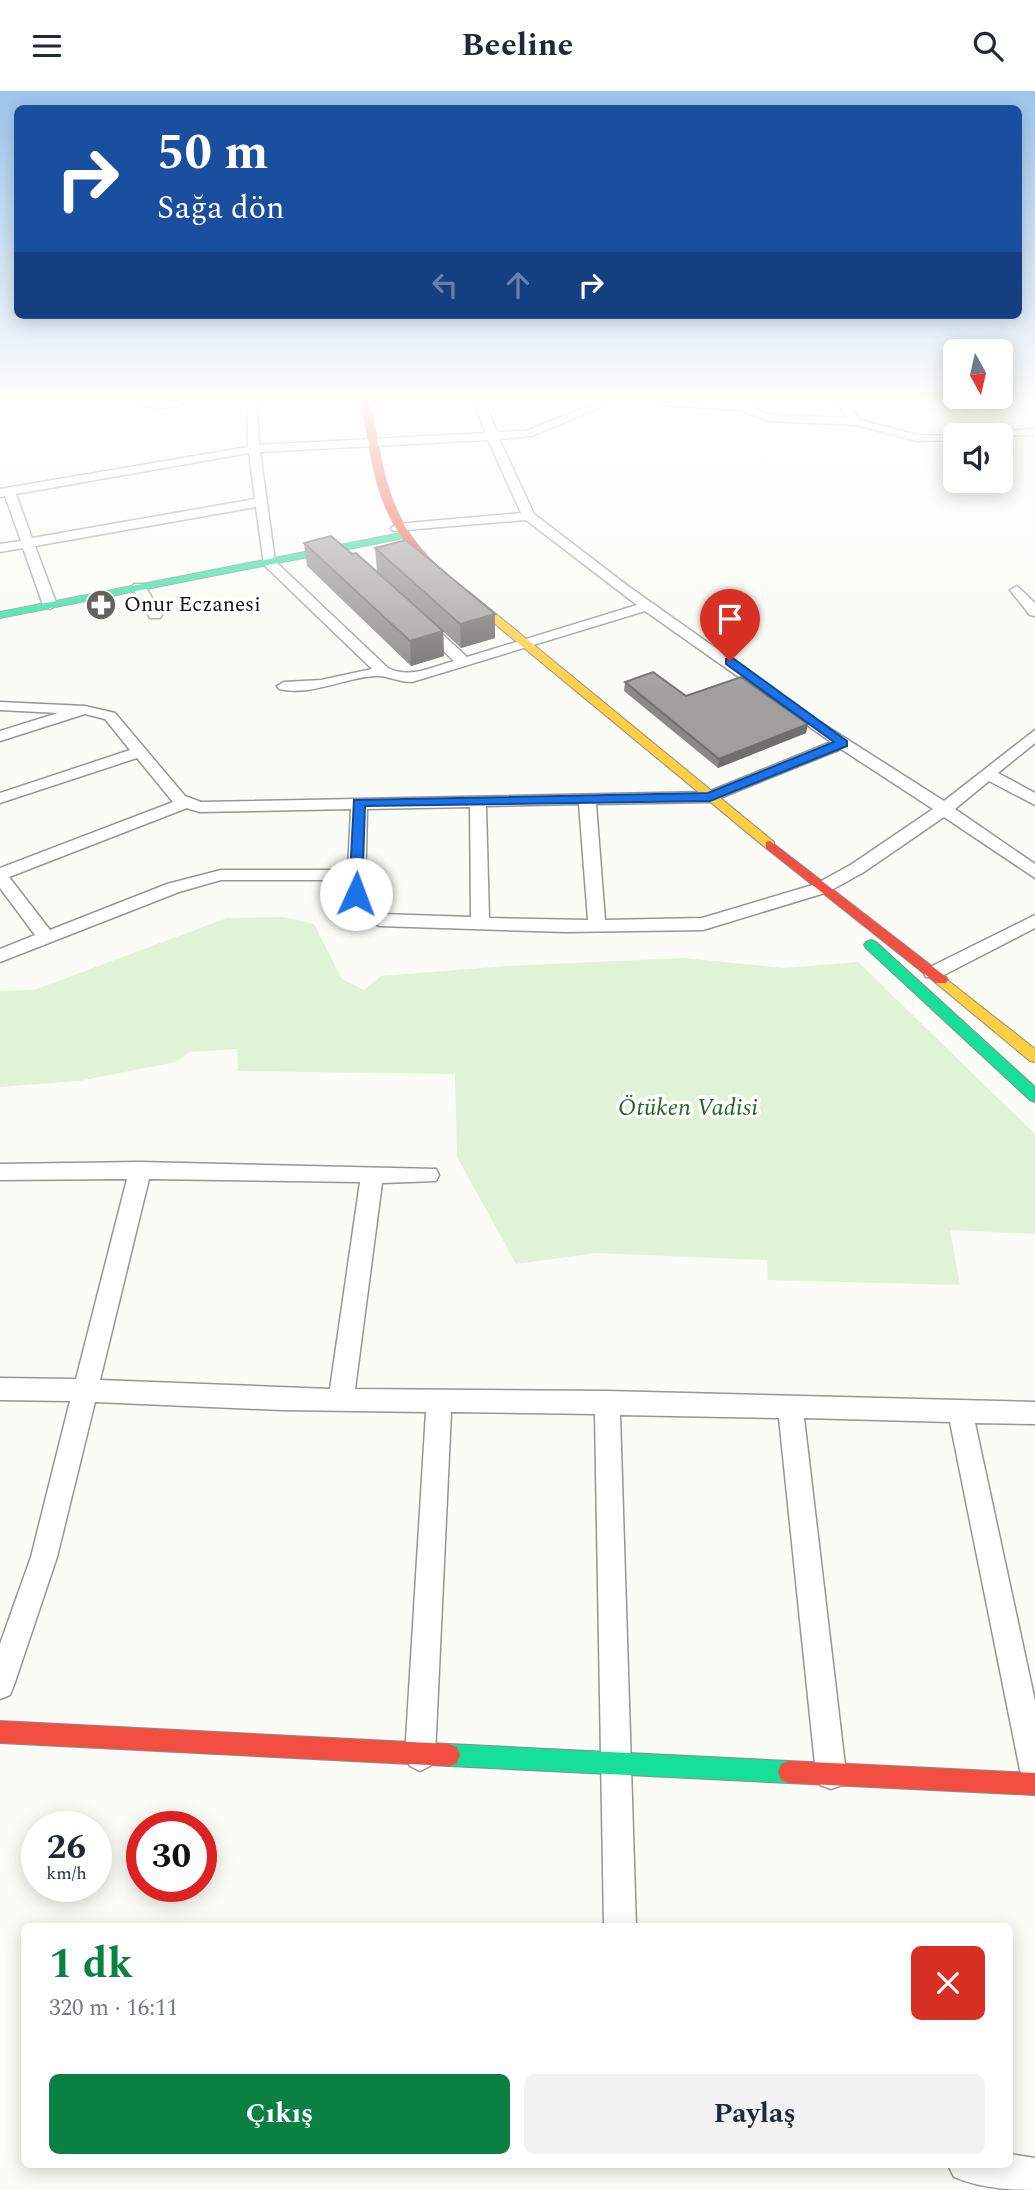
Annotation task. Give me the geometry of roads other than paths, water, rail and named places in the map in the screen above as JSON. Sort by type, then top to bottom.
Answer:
[{"type":"street","points":[[9,500],[28,543],[50,605]]},
{"type":"street","points":[[389,500],[399,532],[437,572],[528,643],[822,888],[862,915],[1035,1057]]},
{"type":"street","points":[[522,500],[529,516],[648,606],[842,743],[1004,848],[1035,873]]},
{"type":"street","points":[[0,548],[261,502],[270,562],[383,671],[396,678],[412,678],[648,606]]},
{"type":"street","points":[[0,615],[270,562],[345,552],[399,532],[529,516]]},
{"type":"street","points":[[139,587],[155,615]]},
{"type":"street","points":[[1017,590],[1035,612]]},
{"type":"street","points":[[407,609],[464,662]]},
{"type":"street","points":[[284,686],[321,684],[383,671]]},
{"type":"street","points":[[0,706],[85,711],[110,716],[179,799],[199,807],[710,797],[842,743]]},
{"type":"street","points":[[0,736],[85,711]]},
{"type":"street","points":[[359,803],[356,875],[360,913],[380,920],[597,926],[703,924],[822,888],[858,868],[943,810],[1035,735]]},
{"type":"street","points":[[0,798],[139,752]]},
{"type":"street","points":[[987,773],[1035,800]]},
{"type":"street","points":[[587,798],[597,926]]},
{"type":"street","points":[[478,800],[480,923]]},
{"type":"street","points":[[47,938],[2,871],[187,802]]},
{"type":"street","points":[[0,956],[173,888],[221,875],[356,875]]},
{"type":"street","points":[[822,888],[841,919],[1035,1096]]},
{"type":"street","points":[[933,973],[1035,921]]},
{"type":"street","points":[[0,1173],[140,1170],[428,1175]]},
{"type":"street","points":[[0,1685],[44,1557],[140,1170]]},
{"type":"street","points":[[341,1400],[372,1174]]},
{"type":"street","points":[[0,1388],[88,1388],[341,1400],[607,1402],[1035,1413]]},
{"type":"street","points":[[420,1756],[439,1401]]},
{"type":"street","points":[[607,1402],[620,1923]]},
{"type":"street","points":[[790,1406],[831,1774]]},
{"type":"street","points":[[960,1411],[1035,1770]]},
{"type":"street","points":[[0,1732],[420,1756],[614,1762],[1035,1784]]},
{"type":"street","points":[[986,2168],[1035,2176]]},
{"type":"place","name":"Onur Eczanesi","points":[[101,605]]},
{"type":"park label","name":"Ötüken Vadisi","points":[[688,1108]]}]
